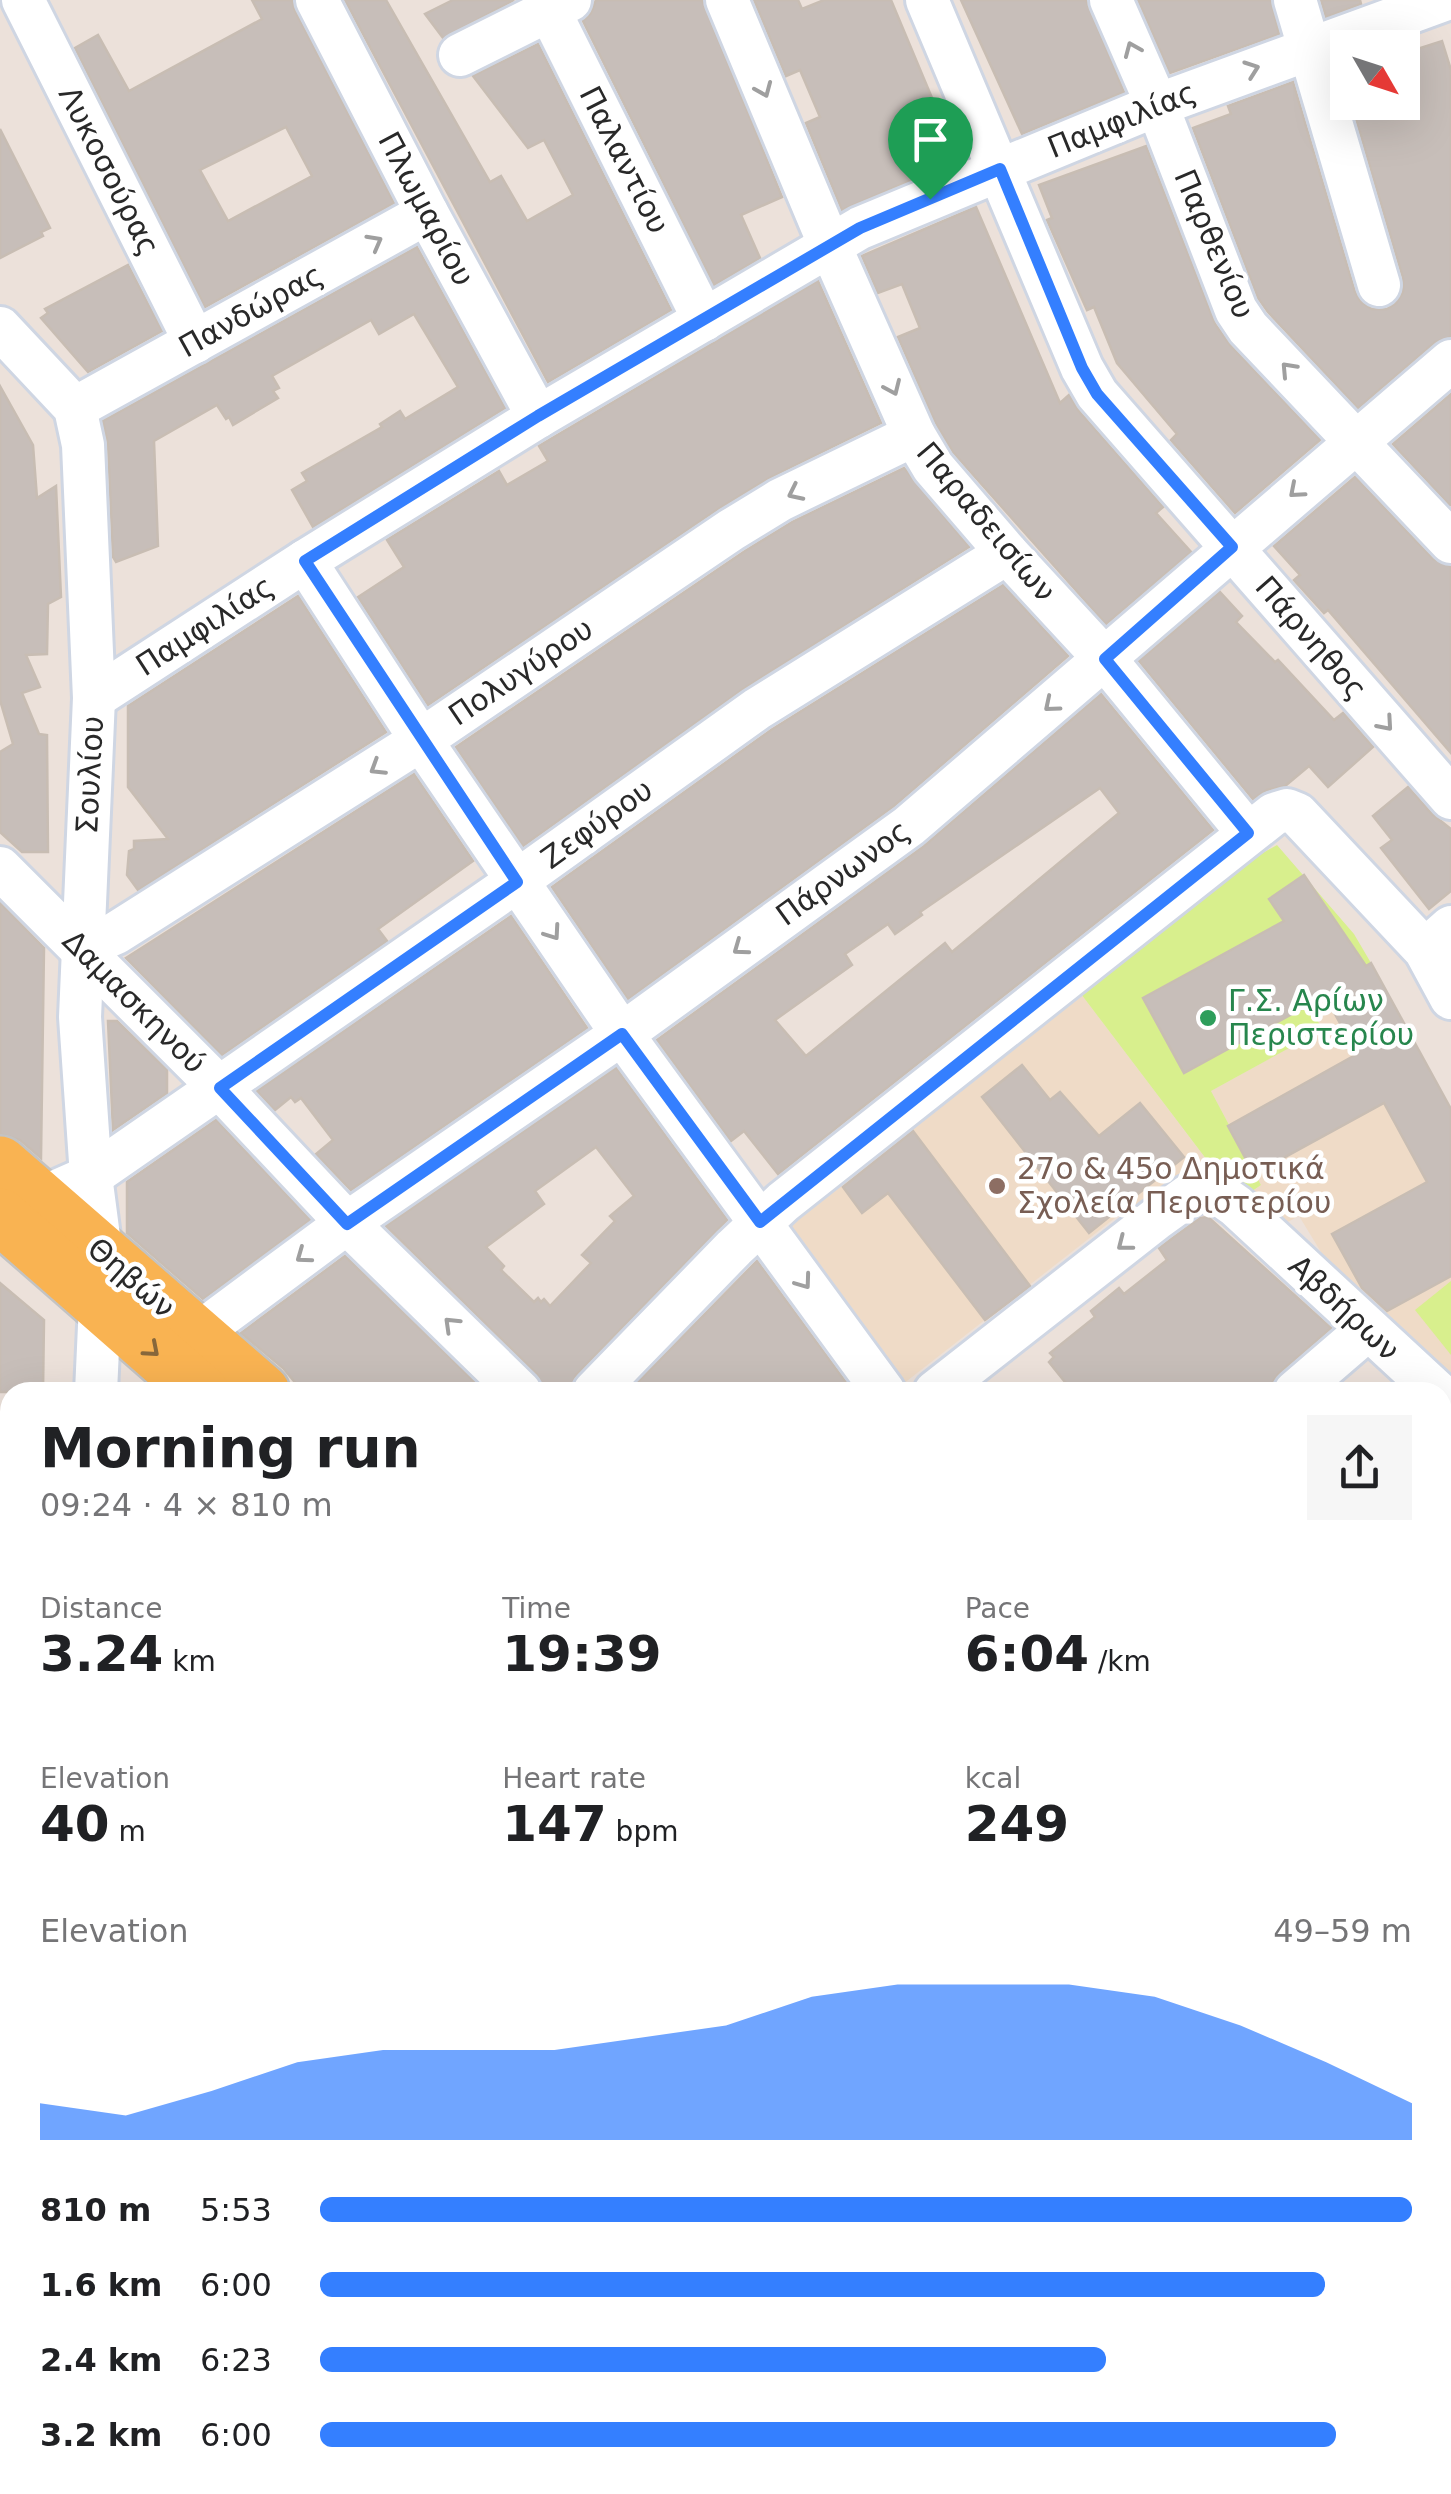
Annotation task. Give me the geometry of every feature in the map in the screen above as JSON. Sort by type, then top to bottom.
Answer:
[{"type":"main road","name":"Θηβών","points":[[13,1193],[100,1278],[192,1382]]},
{"type":"main road","name":"Θηβών","points":[[100,1278],[196,1334],[251,1382]]},
{"type":"street","name":"Λυκοσούρας","points":[[23,0],[194,342]]},
{"type":"street","name":"Πλωμαρίου","points":[[317,0],[538,416]]},
{"type":"street","name":"Παραδεισίων","points":[[727,0],[830,246],[914,435],[933,466],[1007,554],[1105,659],[1248,833]]},
{"type":"street","name":"Πάρνηθος","points":[[928,0],[1082,368],[1097,394],[1451,798]]},
{"type":"street","name":"Παρθενίου","points":[[1111,0],[1236,310],[1248,328],[1451,542]]},
{"type":"street","points":[[1295,0],[1312,47],[1378,284]]},
{"type":"street","name":"Παμφιλίας","points":[[94,698],[538,416],[860,228],[1156,105],[1445,0]]},
{"type":"street","points":[[1445,0],[1451,16]]},
{"type":"street","points":[[460,55],[554,4]]},
{"type":"street","name":"Παλαντίου","points":[[554,4],[704,320]]},
{"type":"street","name":"Πανδώρας","points":[[75,408],[427,212]]},
{"type":"street","points":[[0,328],[75,408]]},
{"type":"street","name":"Πάρνωνος","points":[[196,1334],[909,826],[1451,361]]},
{"type":"street","name":"Σουλίου","points":[[75,408],[83,445],[94,698],[80,1017],[100,1278],[96,1382]]},
{"type":"street","name":"Πολυγύρου","points":[[82,948],[116,933],[421,740],[731,530],[780,500],[914,435]]},
{"type":"street","name":"Ζεφύρου","points":[[13,1193],[92,1176],[517,882],[757,709],[1007,554]]},
{"type":"street","points":[[305,561],[421,740],[622,1034],[877,1382]]},
{"type":"street","points":[[604,1382],[760,1222],[1274,814],[1287,810],[1297,814],[1438,938],[1451,998]]},
{"type":"street","name":"Δαμασκηνού","points":[[0,868],[220,1088],[347,1224],[510,1382]]},
{"type":"street","name":"Αβδήρων","points":[[947,1382],[1156,1219],[1188,1196],[1204,1190],[1219,1194],[1236,1206],[1426,1382]]},
{"type":"street","points":[[1307,1382],[1368,1330]]},
{"type":"shaded area","points":[[1371,963],[1451,1109],[1451,1380],[1322,1270],[1324,1257],[1299,1216],[1280,1226],[1242,1198],[1261,1185],[1211,1091],[1321,1030],[1310,1005],[1322,990]]},
{"type":"shaded area","name":"27ο & 45ο Δημοτικά Σχολεία Περιστερίου","points":[[1078,990],[1206,1159],[1192,1169],[1189,1166],[1137,1208],[1133,1204],[906,1382],[894,1382],[785,1223]]},
{"type":"green space","name":"Γ.Σ. Αρίων Περιστερίου","points":[[1277,845],[1354,934],[1371,963],[1322,990],[1326,998],[1311,1006],[1322,1030],[1211,1091],[1261,1185],[1242,1198],[1216,1172],[1078,990],[1236,868]]},
{"type":"green space","points":[[1451,1281],[1451,1355],[1415,1310]]},
{"type":"building","points":[[252,0],[292,0],[394,203],[205,307],[75,48],[98,35],[129,91],[262,19]],"holes":[[[286,127],[312,176],[228,221],[200,170]]]},
{"type":"building","points":[[345,0],[386,0],[490,182],[501,176],[527,221],[573,195],[544,140],[528,148],[473,76],[538,44],[671,310],[548,382]]},
{"type":"building","points":[[453,0],[514,0],[443,38],[425,14]]},
{"type":"building","points":[[596,0],[702,0],[782,197],[741,215],[760,258],[714,285],[583,21]]},
{"type":"building","points":[[754,0],[798,0],[802,9],[824,0],[891,0],[958,160],[842,210],[806,123],[820,117],[800,70],[786,76]]},
{"type":"building","points":[[961,0],[1086,0],[1124,92],[1022,134]]},
{"type":"building","points":[[1138,0],[1271,0],[1279,34],[1170,73]]},
{"type":"building","points":[[1321,0],[1360,0],[1361,4],[1326,17]]},
{"type":"building","points":[[1442,41],[1451,70],[1451,337],[1435,342],[1358,408],[1258,298],[1193,128],[1231,114],[1228,106],[1293,82],[1355,292],[1372,309],[1387,309],[1403,292],[1403,278],[1356,120],[1420,120],[1420,48]]},
{"type":"building","points":[[0,129],[50,228],[41,232],[43,236],[0,258]]},
{"type":"building","points":[[1146,146],[1215,324],[1320,440],[1235,513],[1171,440],[1177,434],[1117,363],[1094,307],[1087,310],[1047,220],[1052,218],[1039,185]]},
{"type":"building","points":[[976,207],[1060,403],[1069,395],[1163,507],[1156,513],[1191,552],[1106,624],[953,452],[936,424],[898,337],[920,328],[902,284],[878,293],[862,256]]},
{"type":"building","points":[[417,247],[505,408],[313,527],[292,490],[307,481],[302,473],[382,427],[380,424],[400,411],[405,419],[458,387],[414,314],[379,334],[371,320],[272,376],[279,388],[273,391],[278,398],[233,425],[217,405],[154,441],[158,546],[116,562],[103,421]]},
{"type":"building","points":[[128,265],[162,331],[88,372],[41,318],[48,313],[45,309]]},
{"type":"building","points":[[818,281],[881,423],[769,478],[718,509],[428,705],[358,597],[404,567],[387,540],[499,471],[507,485],[548,461],[539,446]]},
{"type":"building","points":[[0,386],[33,445],[37,498],[56,486],[61,597],[48,604],[47,654],[26,655],[40,687],[22,693],[39,734],[47,735],[48,852],[22,852],[0,832],[0,752],[13,744],[0,700]]},
{"type":"building","points":[[1451,394],[1451,505],[1450,505],[1393,444]]},
{"type":"building","points":[[904,468],[969,547],[743,689],[523,846],[456,747],[745,551],[792,522]]},
{"type":"building","points":[[1355,477],[1433,559],[1451,566],[1451,753],[1328,610],[1324,613],[1294,580],[1300,575],[1274,546]]},
{"type":"building","points":[[1003,585],[1068,656],[894,806],[628,999],[552,887],[771,730]]},
{"type":"building","points":[[1220,592],[1242,616],[1236,622],[1275,662],[1278,660],[1334,720],[1343,713],[1373,747],[1328,787],[1309,766],[1285,786],[1267,790],[1253,799],[1139,661]]},
{"type":"building","points":[[298,596],[386,732],[138,890],[127,875],[134,841],[168,839],[128,787],[128,706]]},
{"type":"building","points":[[1101,694],[1213,830],[778,1174],[744,1131],[731,1141],[657,1040],[924,846]],"holes":[[[1100,788],[1119,813],[952,952],[945,943],[806,1056],[775,1020],[852,965],[845,954],[888,924],[895,934],[922,915],[920,912]]]},
{"type":"building","points":[[414,774],[473,861],[378,929],[387,941],[222,1055],[126,958]]},
{"type":"building","points":[[1408,787],[1451,829],[1451,891],[1429,909],[1381,848],[1392,840],[1373,816]]},
{"type":"building","points":[[1304,875],[1366,966],[1371,963],[1451,1109],[1451,1276],[1387,1311],[1362,1288],[1332,1234],[1427,1182],[1384,1103],[1254,1174],[1228,1126],[1357,1054],[1325,996],[1184,1073],[1143,998],[1284,921],[1269,899]]},
{"type":"building","points":[[0,903],[44,948],[41,1158],[20,1140],[0,1134]]},
{"type":"building","points":[[511,916],[587,1028],[351,1190],[316,1154],[333,1140],[301,1098],[295,1102],[291,1097],[275,1110],[257,1091]]},
{"type":"building","points":[[108,1021],[117,1021],[167,1070],[167,1093],[113,1130]]},
{"type":"building","points":[[1022,1065],[1050,1100],[1060,1092],[1099,1136],[1140,1103],[1184,1157],[1089,1233],[982,1097]]},
{"type":"building","points":[[616,1068],[727,1220],[576,1375],[574,1382],[540,1382],[537,1374],[386,1226]],"holes":[[[596,1147],[634,1196],[610,1216],[615,1221],[582,1255],[591,1263],[550,1306],[544,1299],[534,1302],[501,1270],[504,1266],[486,1247],[544,1204],[535,1191]]]},
{"type":"building","points":[[216,1120],[310,1220],[203,1299],[127,1233],[127,1182]]},
{"type":"building","points":[[913,1131],[1030,1286],[985,1320],[888,1193],[862,1213],[843,1187]]},
{"type":"building","points":[[1208,1217],[1331,1328],[1273,1382],[1065,1382],[1049,1362],[1054,1357],[1050,1353],[1095,1317],[1091,1311],[1119,1288],[1124,1294],[1167,1260],[1159,1248],[1200,1218]]},
{"type":"building","points":[[345,1256],[475,1382],[295,1382],[241,1333]]},
{"type":"building","points":[[757,1261],[846,1382],[638,1382]]},
{"type":"building","points":[[0,1283],[44,1320],[43,1382],[0,1382]]},
{"type":"place","name":"Γ.Σ. Αρίων Περιστερίου","points":[[1208,1018]]},
{"type":"place","name":"27ο & 45ο Δημοτικά Σχολεία Περιστερίου","points":[[997,1186]]},
{"type":"route","points":[[1000,169],[1082,368],[1097,394],[1232,547],[1105,659],[1248,833],[760,1222],[622,1034],[347,1224],[220,1088],[517,882],[305,561],[538,416],[860,228],[930,199],[1000,169]]}]
